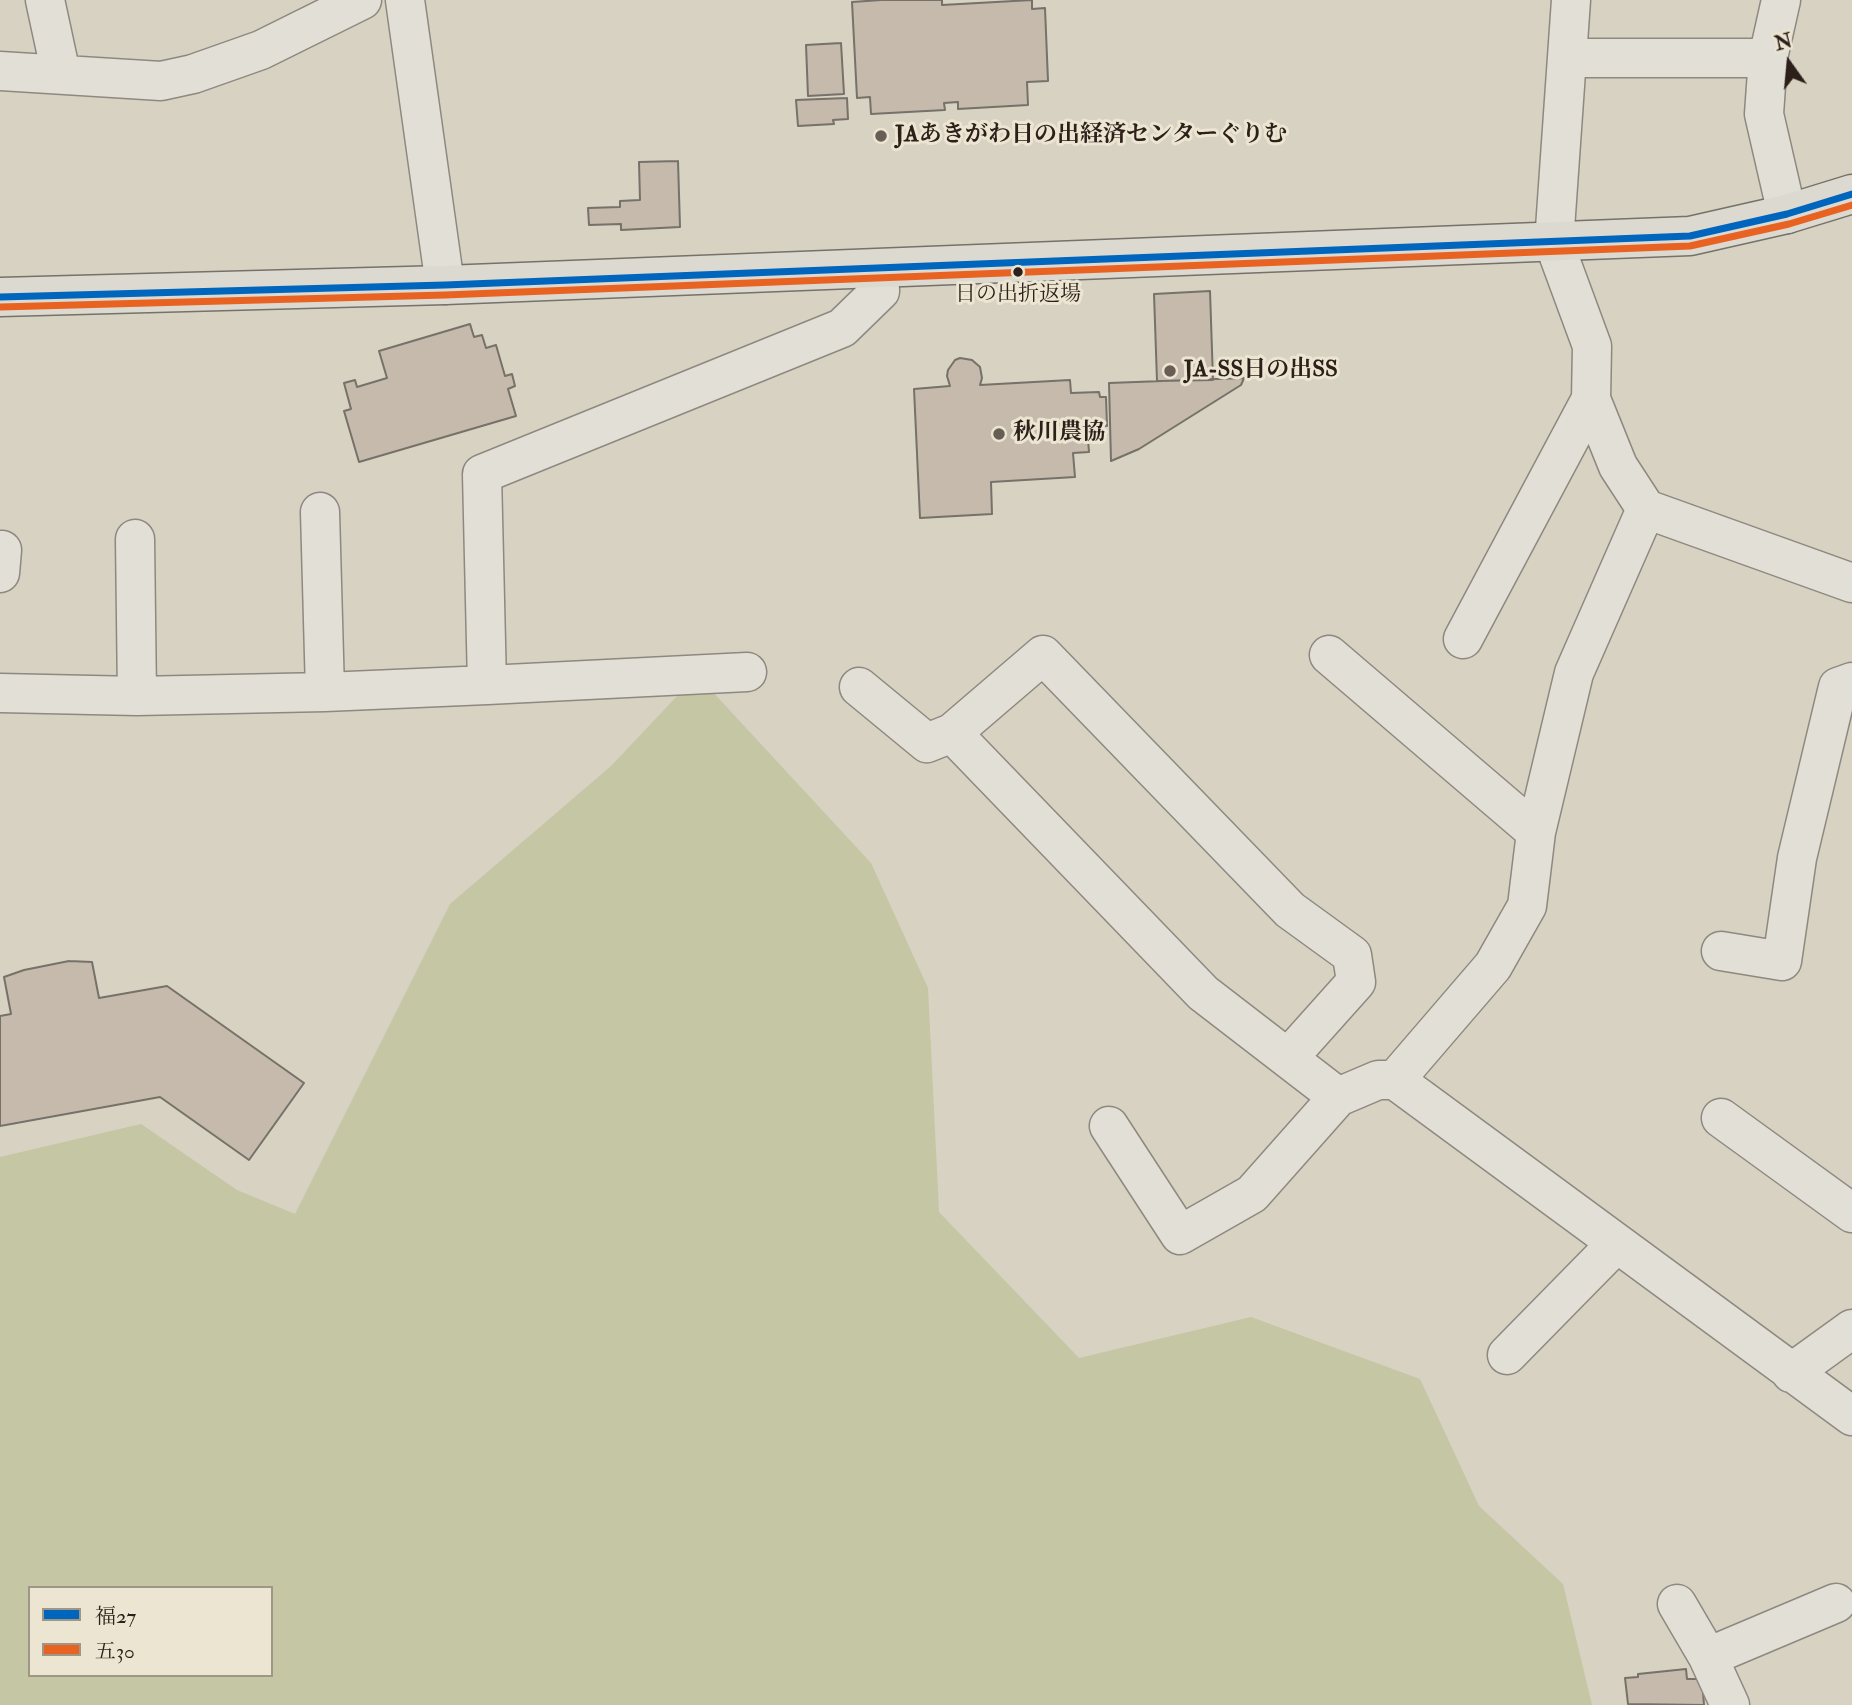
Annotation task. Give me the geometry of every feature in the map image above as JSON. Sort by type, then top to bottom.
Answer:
[{"type":"main road","points":[[0,297],[445,285],[1690,236],[1787,214],[1852,194]]},
{"type":"street","points":[[45,0],[61,74]]},
{"type":"street","points":[[0,71],[161,81],[193,74],[261,50],[362,0]]},
{"type":"street","points":[[405,0],[445,285]]},
{"type":"street","points":[[1571,0],[1554,243],[1592,346],[1591,399],[1618,466],[1646,509],[1852,583]]},
{"type":"street","points":[[1781,0],[1768,58],[1764,114],[1787,214]]},
{"type":"street","points":[[1567,58],[1768,58]]},
{"type":"street","points":[[487,685],[482,474],[842,328],[880,291],[878,269]]},
{"type":"street","points":[[1463,639],[1591,399]]},
{"type":"street","points":[[1395,1080],[1493,967],[1527,906],[1536,832],[1574,673],[1646,509]]},
{"type":"street","points":[[320,512],[325,692]]},
{"type":"street","points":[[135,539],[137,696]]},
{"type":"street","points":[[859,687],[927,743],[951,733],[1043,655],[1290,910],[1352,955],[1356,982],[1288,1058]]},
{"type":"street","points":[[1329,655],[1536,832]]},
{"type":"street","points":[[0,693],[137,696],[325,692],[747,672]]},
{"type":"street","points":[[1721,951],[1782,961],[1797,858],[1835,700],[1839,687],[1852,682]]},
{"type":"street","points":[[951,733],[1202,993],[1338,1097]]},
{"type":"street","points":[[1109,1126],[1180,1235],[1252,1194],[1338,1097],[1378,1080],[1395,1080],[1852,1416]]},
{"type":"street","points":[[1721,1118],[1852,1213]]},
{"type":"street","points":[[1507,1355],[1616,1244]]},
{"type":"street","points":[[1791,1373],[1852,1329]]},
{"type":"street","points":[[1708,1657],[1836,1603]]},
{"type":"street","points":[[1677,1604],[1708,1657],[1730,1705]]},
{"type":"green space","points":[[697,675],[871,863],[928,988],[939,1212],[1079,1358],[1251,1317],[1420,1379],[1479,1506],[1563,1584],[1592,1705],[0,1705],[0,1157],[141,1124],[237,1190],[295,1214],[450,904],[611,766]]},
{"type":"building","points":[[942,0],[942,5],[1032,0],[1032,9],[1045,8],[1048,81],[1027,82],[1028,105],[958,109],[958,102],[944,103],[945,110],[871,114],[870,97],[857,98],[852,2]]},
{"type":"building","points":[[841,43],[844,94],[808,96],[806,45]]},
{"type":"building","points":[[847,98],[848,119],[833,120],[834,124],[798,126],[796,100]]},
{"type":"building","points":[[678,161],[680,227],[621,230],[621,224],[589,225],[588,208],[620,207],[620,201],[640,200],[639,162]]},
{"type":"building","points":[[1210,291],[1213,380],[1157,381],[1154,294]]},
{"type":"building","points":[[470,324],[474,337],[482,335],[486,348],[496,345],[505,376],[512,374],[515,386],[508,389],[516,416],[359,462],[344,411],[351,409],[344,383],[355,380],[357,387],[387,378],[379,351]]},
{"type":"building","points":[[955,360],[972,360],[980,367],[980,385],[1070,380],[1071,393],[1099,392],[1100,397],[1106,397],[1107,426],[1087,427],[1089,452],[1073,453],[1075,477],[991,482],[992,514],[920,518],[914,389],[950,386],[948,370]]},
{"type":"building","points":[[1244,378],[1241,385],[1139,449],[1111,461],[1109,383]]},
{"type":"building","points":[[69,961],[92,962],[99,998],[167,986],[304,1083],[249,1160],[160,1097],[0,1126],[0,1016],[11,1014],[4,977]]},
{"type":"building","points":[[1686,1669],[1687,1679],[1702,1679],[1704,1705],[1628,1704],[1625,1678]]},
{"type":"transit line","name":"福27","points":[[0,297],[445,285],[1690,236],[1787,214],[1852,194]]},
{"type":"transit line","name":"五30","points":[[0,307],[445,295],[1690,246],[1789,224],[1852,205]]},
{"type":"place","name":"JAあきがわ日の出経済センターぐりむ","points":[[881,136]]},
{"type":"place","name":"日の出折返場","points":[[1018,272]]},
{"type":"place","name":"JA-SS日の出SS","points":[[1170,371]]},
{"type":"place","name":"秋川農協","points":[[999,434]]}]
